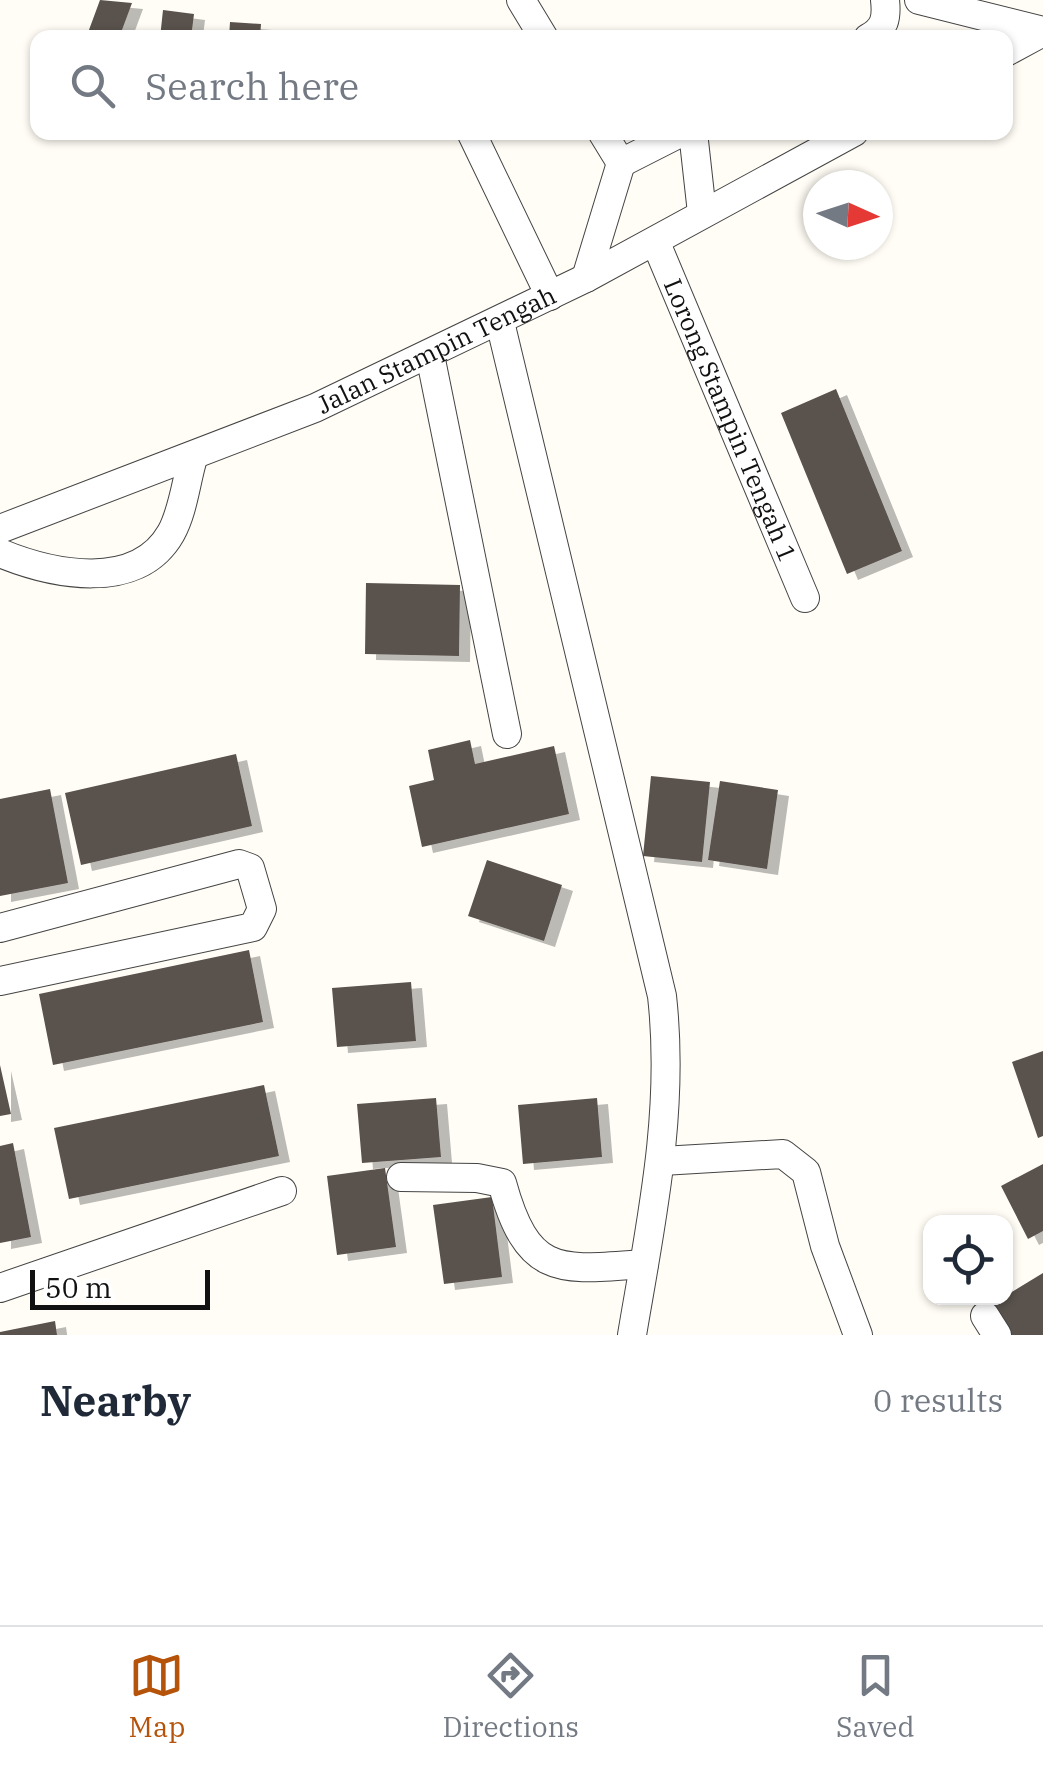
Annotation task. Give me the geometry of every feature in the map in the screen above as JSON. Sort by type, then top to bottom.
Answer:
[{"type":"street","points":[[521,0],[539,30]]},
{"type":"street","points":[[880,30],[887,17],[885,0]]},
{"type":"street","points":[[919,0],[1043,32]]},
{"type":"street","points":[[1013,48],[1043,32]]},
{"type":"street","points":[[474,140],[550,296]]},
{"type":"street","points":[[607,140],[621,163]]},
{"type":"street","points":[[586,278],[621,163],[666,140]]},
{"type":"street","points":[[694,140],[702,213]]},
{"type":"street","name":"Jalan Stampin Tengah","points":[[0,529],[193,458],[430,355],[656,243],[702,213],[839,140]]},
{"type":"street","name":"Lorong Stampin Tengah 1","points":[[656,243],[805,598]]},
{"type":"street","points":[[500,322],[662,996],[668,1048],[662,1162],[632,1335]]},
{"type":"street","points":[[430,355],[507,734]]},
{"type":"street","points":[[0,553],[32,566],[79,574],[107,574],[139,562],[170,534],[193,458]]},
{"type":"street","points":[[0,928],[239,864],[250,868],[262,908],[253,927],[0,982]]},
{"type":"street","points":[[662,1162],[783,1154],[806,1172],[825,1246],[858,1335]]},
{"type":"street","points":[[401,1177],[477,1178],[502,1183],[510,1213],[537,1254],[566,1269],[644,1264]]},
{"type":"street","points":[[0,1288],[282,1191]]},
{"type":"building","points":[[100,0],[132,3],[122,30],[89,30]]},
{"type":"building","points":[[163,10],[194,14],[192,30],[161,30]]},
{"type":"building","points":[[230,22],[261,24],[261,30],[230,30]]},
{"type":"building","points":[[836,389],[902,551],[847,574],[781,413]]},
{"type":"building","points":[[366,583],[460,585],[459,656],[365,654]]},
{"type":"building","points":[[470,740],[475,764],[554,746],[569,814],[422,847],[409,786],[434,780],[428,750]]},
{"type":"building","points":[[236,754],[252,826],[81,865],[65,793]]},
{"type":"building","points":[[651,776],[710,782],[702,862],[643,856]]},
{"type":"building","points":[[720,781],[778,790],[767,869],[708,860]]},
{"type":"building","points":[[50,789],[68,883],[0,896],[0,799]]},
{"type":"building","points":[[487,860],[562,885],[544,941],[468,916]]},
{"type":"building","points":[[249,950],[263,1022],[53,1065],[39,994]]},
{"type":"building","points":[[411,982],[416,1041],[337,1047],[332,988]]},
{"type":"building","points":[[1043,1051],[1043,1136],[1038,1138],[1012,1062]]},
{"type":"building","points":[[0,1065],[11,1114],[0,1116]]},
{"type":"building","points":[[264,1085],[279,1156],[69,1199],[54,1128]]},
{"type":"building","points":[[436,1098],[441,1157],[362,1163],[357,1104]]},
{"type":"building","points":[[597,1098],[602,1157],[523,1164],[518,1105]]},
{"type":"building","points":[[13,1143],[31,1237],[0,1243],[0,1146]]},
{"type":"building","points":[[1043,1164],[1043,1231],[1028,1239],[1001,1186]]},
{"type":"building","points":[[385,1168],[396,1247],[337,1255],[327,1176]]},
{"type":"building","points":[[492,1197],[502,1277],[444,1284],[433,1205]]},
{"type":"building","points":[[1043,1273],[1043,1335],[1010,1335],[993,1305],[1013,1305],[1013,1291]]},
{"type":"building","points":[[55,1321],[57,1335],[0,1335],[0,1332]]}]
